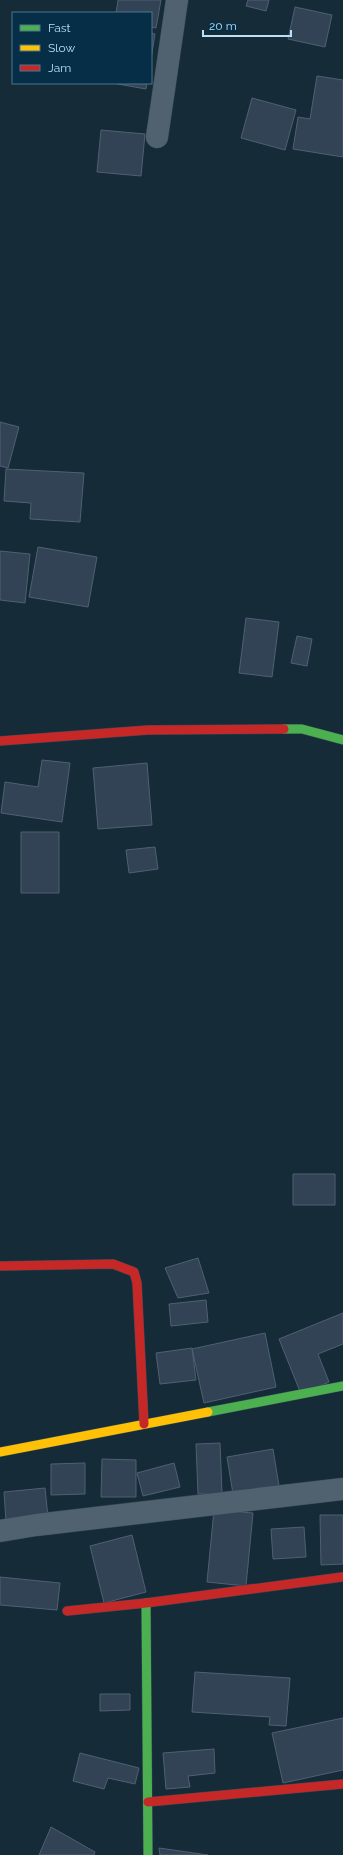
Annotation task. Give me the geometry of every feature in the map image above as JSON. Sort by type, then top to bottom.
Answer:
[{"type":"street","points":[[157,137],[177,0]]},
{"type":"street","points":[[0,741],[148,730],[302,729],[343,740]]},
{"type":"street","points":[[0,1266],[113,1264],[134,1272],[137,1283],[144,1424]]},
{"type":"street","points":[[0,1452],[343,1386]]},
{"type":"street","points":[[0,1531],[36,1525],[343,1489]]},
{"type":"street","points":[[66,1611],[146,1603],[342,1577]]},
{"type":"street","points":[[146,1603],[148,1855]]},
{"type":"street","points":[[148,1802],[343,1784]]},
{"type":"building","points":[[118,0],[161,0],[156,28],[152,27],[152,12],[116,12]]},
{"type":"building","points":[[248,0],[269,0],[266,11],[246,6]]},
{"type":"building","points":[[295,7],[332,15],[325,47],[288,39]]},
{"type":"building","points":[[152,33],[155,34],[152,53]]},
{"type":"building","points":[[317,76],[343,80],[343,157],[293,149],[298,117],[310,119]]},
{"type":"building","points":[[118,84],[147,84],[146,89]]},
{"type":"building","points":[[252,98],[296,110],[285,150],[241,138]]},
{"type":"building","points":[[101,130],[145,134],[141,176],[97,172]]},
{"type":"building","points":[[0,422],[19,427],[8,468],[0,466]]},
{"type":"building","points":[[6,469],[84,473],[80,522],[30,519],[31,503],[4,501]]},
{"type":"building","points":[[38,547],[97,557],[88,607],[29,597]]},
{"type":"building","points":[[0,551],[30,554],[25,603],[0,600]]},
{"type":"building","points":[[246,618],[279,622],[272,677],[239,673]]},
{"type":"building","points":[[297,636],[312,639],[307,666],[291,663]]},
{"type":"building","points":[[42,760],[70,763],[62,822],[1,813],[5,782],[38,787]]},
{"type":"building","points":[[147,763],[152,825],[98,829],[93,768]]},
{"type":"building","points":[[21,832],[59,832],[59,893],[21,893]]},
{"type":"building","points":[[155,847],[158,869],[129,873],[126,850]]},
{"type":"building","points":[[293,1174],[335,1174],[335,1205],[293,1205]]},
{"type":"building","points":[[198,1258],[209,1293],[178,1298],[165,1268]]},
{"type":"building","points":[[206,1300],[208,1322],[171,1326],[169,1304]]},
{"type":"building","points":[[343,1313],[343,1344],[318,1354],[329,1382],[301,1394],[279,1339]]},
{"type":"building","points":[[265,1333],[276,1387],[204,1403],[192,1349]]},
{"type":"building","points":[[192,1348],[196,1380],[160,1384],[156,1353]]},
{"type":"building","points":[[220,1443],[222,1493],[198,1494],[196,1444]]},
{"type":"building","points":[[273,1449],[279,1486],[233,1494],[227,1457]]},
{"type":"building","points":[[102,1459],[136,1460],[136,1497],[101,1497]]},
{"type":"building","points":[[85,1463],[85,1494],[51,1495],[51,1464]]},
{"type":"building","points":[[174,1463],[180,1487],[143,1496],[137,1473]]},
{"type":"building","points":[[45,1488],[48,1517],[6,1521],[4,1492]]},
{"type":"building","points":[[214,1510],[253,1513],[246,1586],[207,1582]]},
{"type":"building","points":[[320,1515],[343,1515],[343,1564],[321,1565]]},
{"type":"building","points":[[304,1527],[306,1557],[273,1559],[271,1529]]},
{"type":"building","points":[[132,1535],[146,1592],[104,1603],[90,1546]]},
{"type":"building","points":[[0,1577],[60,1583],[57,1610],[0,1605]]},
{"type":"building","points":[[195,1672],[290,1678],[286,1726],[269,1725],[270,1717],[192,1712]]},
{"type":"building","points":[[100,1694],[130,1694],[130,1710],[100,1711]]},
{"type":"building","points":[[343,1718],[343,1770],[283,1783],[272,1733]]},
{"type":"building","points":[[214,1749],[215,1773],[188,1776],[190,1787],[166,1789],[163,1753]]},
{"type":"building","points":[[80,1753],[139,1768],[135,1784],[108,1778],[104,1789],[73,1781]]},
{"type":"building","points":[[51,1827],[95,1852],[94,1855],[39,1855]]},
{"type":"building","points":[[159,1848],[208,1855],[160,1855]]},
{"type":"traffic: fast","points":[[284,729],[302,729],[343,740]]},
{"type":"traffic: fast","points":[[208,1412],[343,1386]]},
{"type":"traffic: fast","points":[[146,1603],[148,1855]]},
{"type":"traffic: slow","points":[[0,1452],[208,1412]]},
{"type":"traffic: jam","points":[[0,741],[148,730],[284,729]]},
{"type":"traffic: jam","points":[[0,1266],[113,1264],[134,1272],[137,1283],[144,1424]]},
{"type":"traffic: jam","points":[[67,1611],[146,1603],[342,1577]]},
{"type":"traffic: jam","points":[[148,1802],[343,1784]]}]
